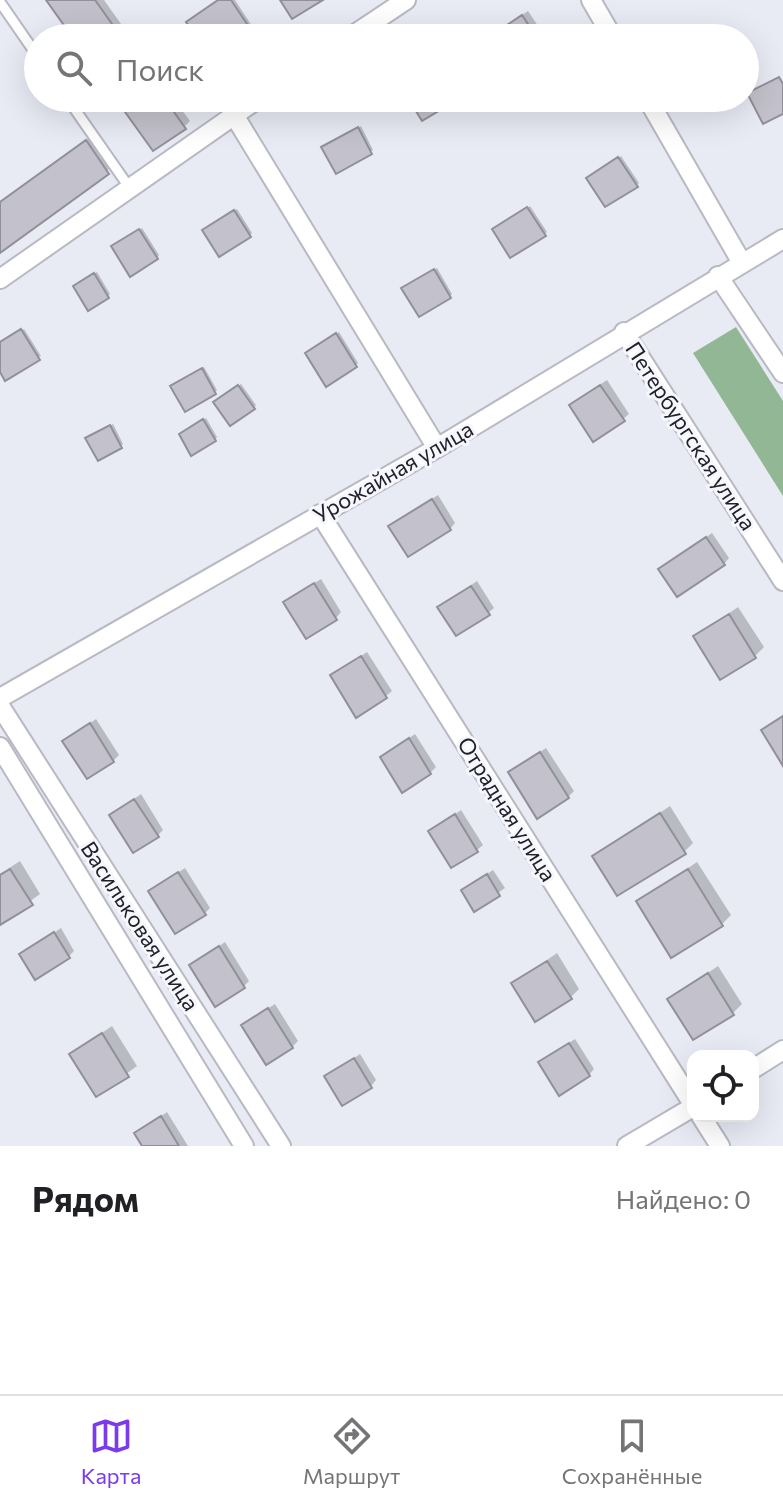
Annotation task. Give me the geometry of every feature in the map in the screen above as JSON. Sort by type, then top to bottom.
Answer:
[{"type":"street","points":[[370,24],[406,0]]},
{"type":"street","points":[[591,0],[605,24]]},
{"type":"street","points":[[0,279],[238,112]]},
{"type":"street","points":[[655,112],[742,263]]},
{"type":"street","points":[[234,115],[437,448]]},
{"type":"street","name":"Урожайная улица","points":[[0,698],[437,448],[624,332],[783,239]]},
{"type":"street","points":[[718,276],[783,373]]},
{"type":"street","name":"Петербургская улица","points":[[624,332],[783,581]]},
{"type":"street","name":"Отрадная улица","points":[[320,514],[687,1096]]},
{"type":"street","name":"Васильковая улица","points":[[0,706],[281,1146]]},
{"type":"street","name":"Васильковая улица","points":[[0,747],[244,1146]]},
{"type":"street","points":[[759,1065],[783,1050]]},
{"type":"street","points":[[627,1146],[687,1110]]},
{"type":"street","points":[[705,1122],[720,1146]]},
{"type":"lane","points":[[0,2],[24,37]]},
{"type":"lane","points":[[77,112],[129,187]]},
{"type":"green space","points":[[736,327],[783,401],[783,496],[693,353]]},
{"type":"building","points":[[46,0],[95,0],[112,24],[63,24]]},
{"type":"building","points":[[218,0],[231,0],[247,24],[187,24],[186,22]]},
{"type":"building","points":[[280,0],[323,0],[292,19]]},
{"type":"building","points":[[522,15],[528,24],[508,24]]},
{"type":"building","points":[[779,77],[783,84],[783,114],[763,124],[757,112],[759,87]]},
{"type":"building","points":[[125,112],[174,112],[186,129],[153,151]]},
{"type":"building","points":[[417,112],[437,112],[422,121]]},
{"type":"building","points":[[358,127],[372,154],[336,174],[321,147]]},
{"type":"building","points":[[86,140],[109,174],[0,253],[0,202]]},
{"type":"building","points":[[618,157],[638,187],[605,207],[586,178]]},
{"type":"building","points":[[527,207],[546,236],[510,258],[492,229]]},
{"type":"building","points":[[234,210],[251,237],[219,257],[202,230]]},
{"type":"building","points":[[139,229],[158,259],[130,277],[111,246]]},
{"type":"building","points":[[434,269],[451,298],[419,317],[401,288]]},
{"type":"building","points":[[94,273],[109,298],[88,311],[73,286]]},
{"type":"building","points":[[21,329],[40,360],[5,381],[0,372],[0,342]]},
{"type":"building","points":[[336,333],[357,367],[326,387],[305,353]]},
{"type":"building","points":[[202,368],[216,394],[185,412],[170,386]]},
{"type":"building","points":[[238,385],[255,409],[230,426],[213,402]]},
{"type":"building","points":[[600,385],[625,421],[593,442],[569,405]]},
{"type":"building","points":[[203,419],[216,441],[191,456],[179,434]]},
{"type":"building","points":[[110,425],[122,448],[98,461],[85,438]]},
{"type":"building","points":[[432,499],[451,530],[408,557],[388,526]]},
{"type":"building","points":[[706,537],[725,565],[677,597],[658,569]]},
{"type":"building","points":[[314,583],[337,620],[306,639],[283,602]]},
{"type":"building","points":[[471,586],[490,615],[456,636],[437,607]]},
{"type":"building","points":[[729,614],[756,658],[720,680],[693,636]]},
{"type":"building","points":[[361,656],[387,698],[356,718],[330,675]]},
{"type":"building","points":[[783,716],[783,766],[761,730]]},
{"type":"building","points":[[90,723],[114,762],[87,779],[62,741]]},
{"type":"building","points":[[409,738],[431,774],[402,793],[380,757]]},
{"type":"building","points":[[540,752],[569,798],[537,819],[508,772]]},
{"type":"building","points":[[134,799],[159,837],[133,853],[109,815]]},
{"type":"building","points":[[660,813],[686,854],[617,896],[592,856]]},
{"type":"building","points":[[455,814],[478,852],[451,868],[428,831]]},
{"type":"building","points":[[10,869],[33,905],[0,925],[0,875]]},
{"type":"building","points":[[688,869],[723,926],[671,958],[636,901]]},
{"type":"building","points":[[178,872],[206,915],[175,934],[148,891]]},
{"type":"building","points":[[487,874],[500,896],[474,912],[461,890]]},
{"type":"building","points":[[54,932],[70,958],[35,980],[19,954]]},
{"type":"building","points":[[219,946],[245,988],[215,1007],[189,965]]},
{"type":"building","points":[[547,961],[572,999],[535,1022],[511,983]]},
{"type":"building","points":[[708,973],[734,1015],[693,1040],[667,999]]},
{"type":"building","points":[[268,1008],[293,1048],[266,1065],[241,1025]]},
{"type":"building","points":[[102,1033],[129,1077],[96,1097],[69,1054]]},
{"type":"building","points":[[569,1043],[590,1076],[559,1096],[538,1062]]},
{"type":"building","points":[[354,1058],[372,1088],[342,1106],[324,1076]]},
{"type":"building","points":[[161,1116],[179,1146],[142,1146],[134,1133]]}]
